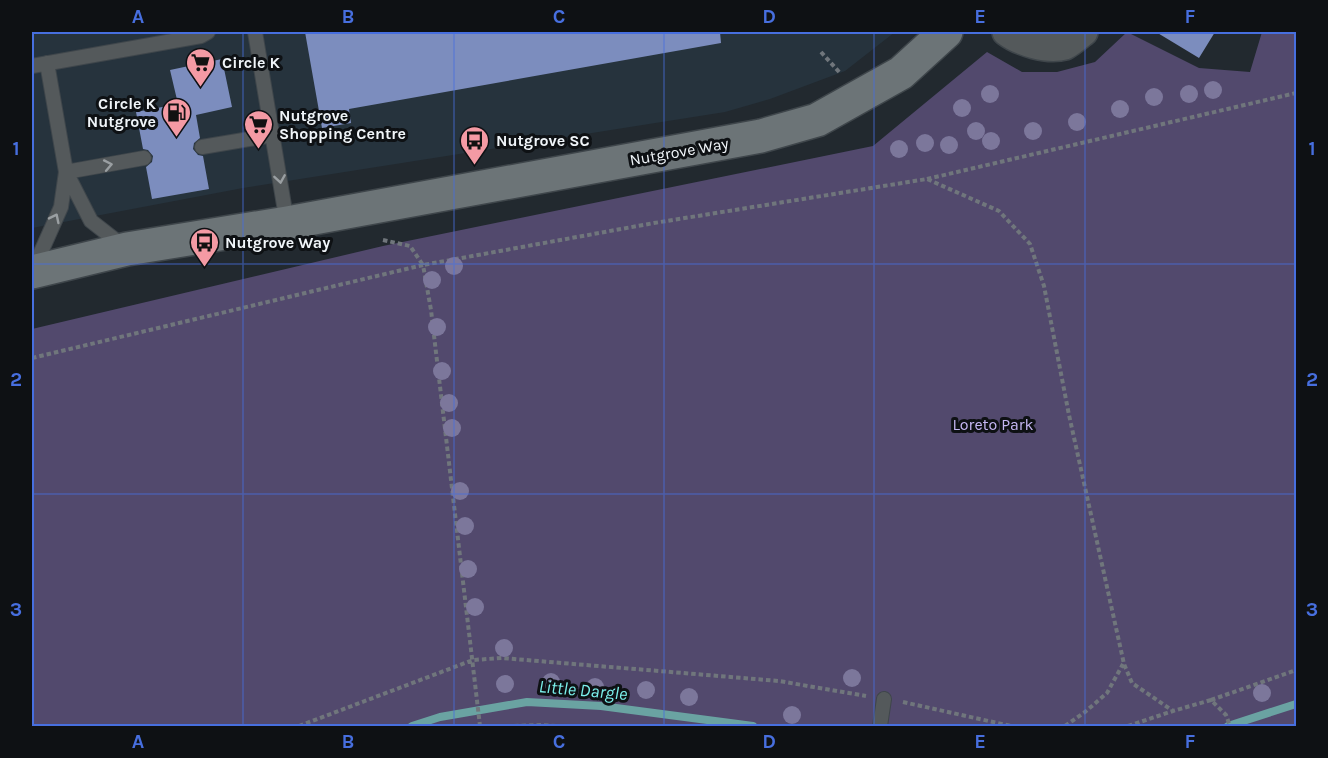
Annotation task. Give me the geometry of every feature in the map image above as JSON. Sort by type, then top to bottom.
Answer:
[{"type":"street","name":"Nutgrove Way","points":[[32,272],[128,249],[288,224],[761,136],[817,120],[901,73],[946,32]]},
{"type":"street","points":[[1006,32],[1016,39],[1038,46],[1065,46],[1084,32]]},
{"type":"lane","points":[[32,66],[201,36],[208,32]]},
{"type":"lane","points":[[255,32],[288,224]]},
{"type":"lane","points":[[47,63],[66,172],[91,220],[128,249]]},
{"type":"lane","points":[[202,147],[273,135]]},
{"type":"lane","points":[[66,172],[144,158]]},
{"type":"lane","points":[[32,272],[61,207],[66,172]]},
{"type":"lane","points":[[880,726],[884,699]]},
{"type":"path","points":[[821,52],[844,79]]},
{"type":"path","points":[[32,358],[423,265],[927,179],[1296,93]]},
{"type":"path","points":[[927,179],[999,211],[1030,244],[1044,286],[1069,415],[1124,664],[1132,683],[1173,711]]},
{"type":"path","points":[[383,240],[410,246],[423,265],[431,310],[480,726]]},
{"type":"path","points":[[299,726],[473,660],[502,658],[779,681],[884,699],[1011,726]]},
{"type":"path","points":[[1065,726],[1107,693],[1124,664]]},
{"type":"path","points":[[1128,726],[1296,670]]},
{"type":"path","points":[[1211,700],[1226,715],[1230,726]]},
{"type":"path","points":[[514,726],[557,726]]},
{"type":"shaded area","name":"Nutgrove Shopping Centre","points":[[32,32],[895,32],[845,71],[770,99],[725,112],[243,188],[32,228]]},
{"type":"green space","name":"Loreto Park","points":[[1127,32],[1199,68],[1250,72],[1262,32],[1296,32],[1296,726],[32,726],[32,329],[383,246],[873,146],[987,52],[1022,72],[1057,72],[1095,62]]},
{"type":"building","points":[[305,32],[720,32],[721,43],[349,109],[351,123],[322,128]]},
{"type":"building","points":[[1156,32],[1215,32],[1199,58]]},
{"type":"building","points":[[222,59],[232,107],[196,115],[200,138],[194,143],[193,149],[198,155],[203,156],[209,189],[152,199],[146,167],[152,162],[153,156],[148,150],[143,149],[136,112],[178,104],[170,70]]},
{"type":"waterway","name":"Little Dargle","points":[[412,726],[440,717],[527,702],[601,706],[753,726]]},
{"type":"waterway","name":"Little Dargle","points":[[1228,726],[1296,704]]},
{"type":"place","name":"Circle K","points":[[201,88]]},
{"type":"place","name":"Circle K Nutgrove","points":[[177,138]]},
{"type":"place","name":"Nutgrove Shopping Centre","points":[[258,150]]},
{"type":"place","name":"Nutgrove SC","points":[[475,166]]},
{"type":"place","name":"Nutgrove Way","points":[[204,268]]}]
